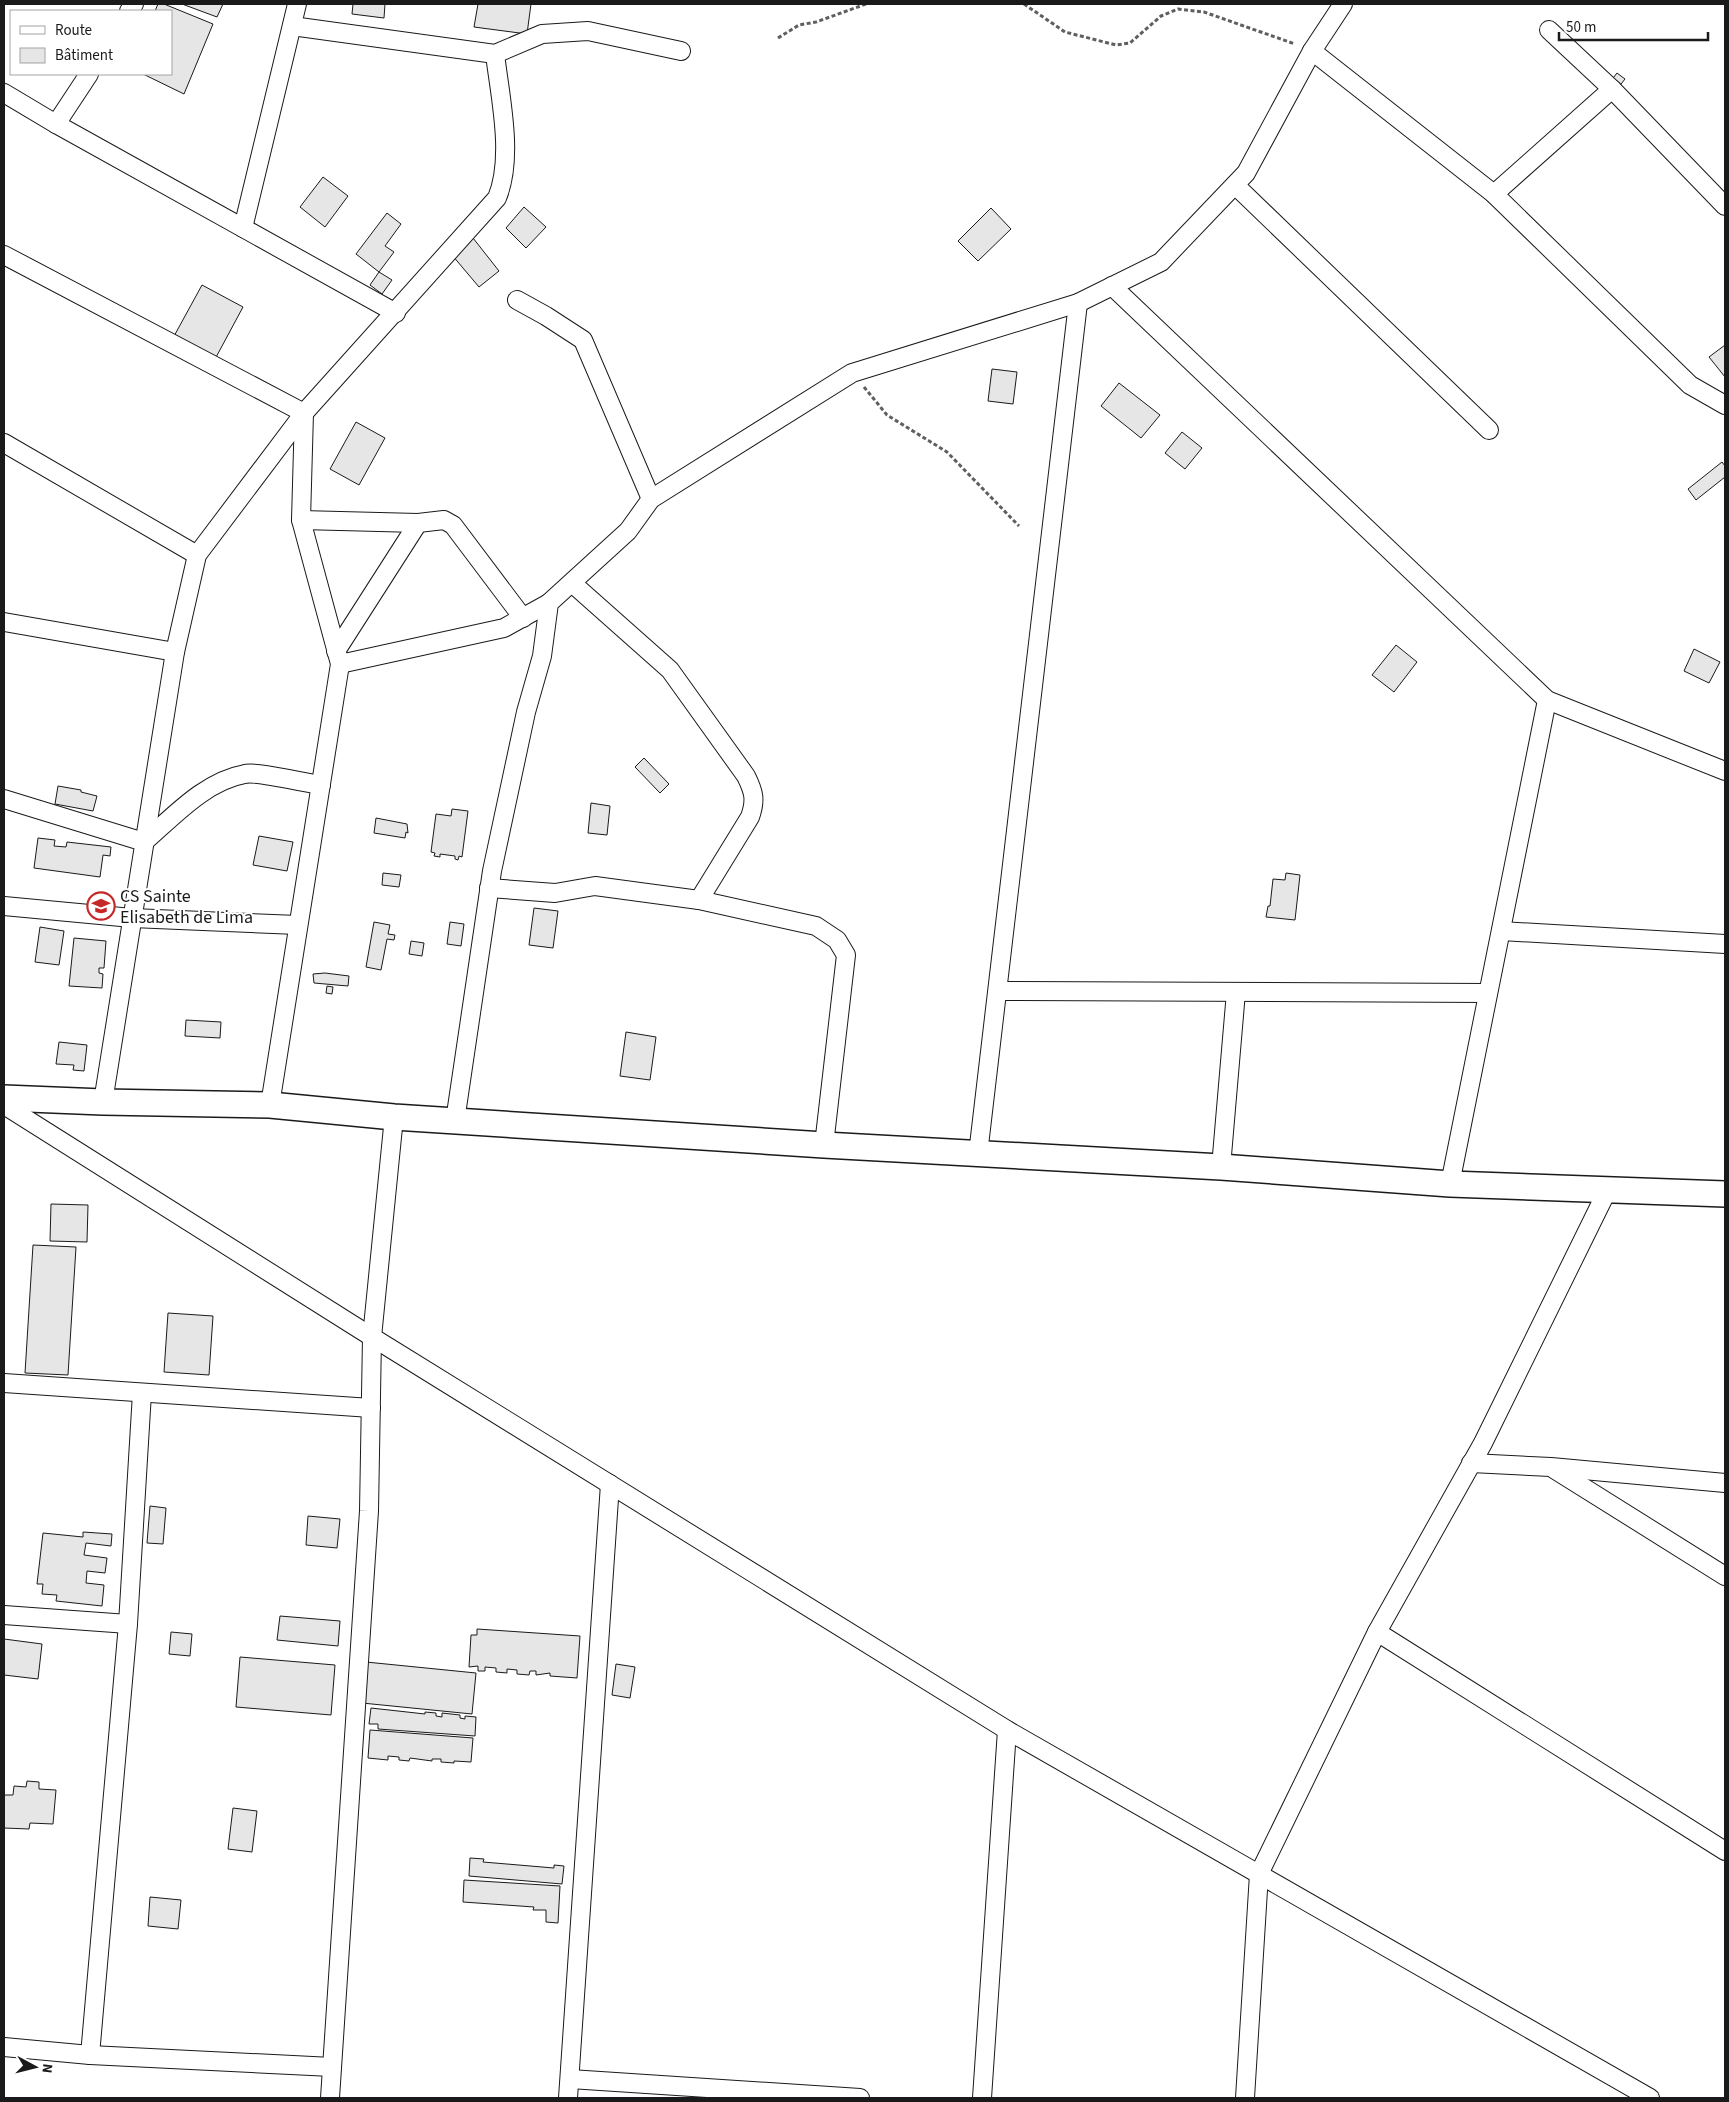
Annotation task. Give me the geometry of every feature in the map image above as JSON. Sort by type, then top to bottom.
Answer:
[{"type":"street","points":[[243,228],[298,4]]},
{"type":"street","points":[[338,658],[504,628],[549,603],[572,583],[628,531],[651,499],[852,373],[1078,303],[1160,262],[1246,173],[1312,51],[1343,4]]},
{"type":"street","points":[[292,26],[495,54],[542,34],[588,31],[681,51]]},
{"type":"street","points":[[1549,30],[1612,89],[1725,206]]},
{"type":"street","points":[[1312,51],[1494,194],[1690,385],[1725,405]]},
{"type":"street","points":[[103,1102],[175,652],[197,555],[304,413],[396,313],[497,198],[503,183],[504,133],[495,54]]},
{"type":"street","points":[[56,124],[88,75]]},
{"type":"street","points":[[1494,194],[1612,89]]},
{"type":"street","points":[[4,93],[56,124],[396,313]]},
{"type":"street","points":[[1235,186],[1490,430]]},
{"type":"street","points":[[4,255],[304,413]]},
{"type":"street","points":[[1112,286],[1547,700],[1725,771]]},
{"type":"street","points":[[516,300],[546,316],[583,340],[651,499]]},
{"type":"street","points":[[978,1154],[1078,303]]},
{"type":"street","points":[[270,1105],[321,785],[338,658],[301,520],[304,413]]},
{"type":"street","points":[[4,444],[197,555]]},
{"type":"street","points":[[301,520],[418,523],[444,520],[453,526],[523,618]]},
{"type":"street","points":[[338,658],[418,523]]},
{"type":"street","points":[[572,583],[670,670],[746,776],[753,790],[754,804],[750,817],[699,900]]},
{"type":"street","points":[[455,1121],[489,888],[526,712],[542,656],[549,603]]},
{"type":"street","points":[[4,622],[175,652]]},
{"type":"street","points":[[1450,1184],[1547,700]]},
{"type":"street","points":[[144,842],[200,794],[222,781],[246,773],[321,785]]},
{"type":"street","points":[[4,799],[144,842]]},
{"type":"street","points":[[489,888],[555,893],[595,886],[699,900],[816,926],[837,940],[846,955],[824,1145]]},
{"type":"street","points":[[4,906],[132,918],[298,924]]},
{"type":"street","points":[[1501,932],[1725,944]]},
{"type":"street","points":[[998,991],[1488,993]]},
{"type":"street","points":[[1221,1167],[1236,992]]},
{"type":"street","points":[[4,1098],[270,1105],[394,1117],[824,1145],[1221,1167],[1450,1184],[1725,1194]]},
{"type":"street","points":[[4,1105],[372,1337],[1007,1730],[1650,2098]]},
{"type":"street","points":[[330,2098],[370,1511],[372,1337],[394,1117]]},
{"type":"street","points":[[1245,2098],[1259,1874],[1377,1632],[1483,1443],[1607,1191]]},
{"type":"street","points":[[4,1383],[371,1408]]},
{"type":"street","points":[[90,2054],[128,1624],[142,1393]]},
{"type":"street","points":[[1471,1463],[1551,1467],[1725,1483]]},
{"type":"street","points":[[1551,1467],[1725,1576]]},
{"type":"street","points":[[568,2098],[610,1484]]},
{"type":"street","points":[[4,1615],[128,1624]]},
{"type":"street","points":[[1377,1632],[1725,1851]]},
{"type":"street","points":[[982,2098],[1007,1730]]},
{"type":"street","points":[[4,2047],[90,2054],[332,2067]]},
{"type":"street","points":[[570,2079],[860,2098]]},
{"type":"path","points":[[778,38],[799,25],[816,22],[866,4]]},
{"type":"path","points":[[1024,4],[1065,32],[1116,45],[1130,43],[1161,16],[1178,9],[1204,12],[1312,51]]},
{"type":"path","points":[[852,373],[887,415],[947,452],[1019,526]]},
{"type":"building","points":[[158,4],[164,4],[213,24],[184,94],[145,75],[172,75],[172,10],[155,10]]},
{"type":"building","points":[[182,4],[223,4],[217,17]]},
{"type":"building","points":[[353,4],[385,4],[384,18],[352,14]]},
{"type":"building","points":[[478,4],[531,4],[527,34],[474,27]]},
{"type":"building","points":[[1617,73],[1625,79],[1618,88],[1610,82]]},
{"type":"building","points":[[323,177],[348,196],[325,227],[300,207]]},
{"type":"building","points":[[524,207],[546,227],[526,248],[506,228]]},
{"type":"building","points":[[991,208],[1011,229],[978,261],[958,241]]},
{"type":"building","points":[[387,213],[401,224],[385,246],[394,252],[379,272],[356,254]]},
{"type":"building","points":[[473,238],[499,271],[479,287],[452,255]]},
{"type":"building","points":[[379,272],[392,280],[382,294],[370,285]]},
{"type":"building","points":[[202,285],[243,307],[214,361],[173,338]]},
{"type":"building","points":[[1725,345],[1725,377],[1709,357]]},
{"type":"building","points":[[992,369],[1017,372],[1013,404],[988,401]]},
{"type":"building","points":[[1119,383],[1160,415],[1141,438],[1101,406]]},
{"type":"building","points":[[356,422],[385,438],[359,485],[330,469]]},
{"type":"building","points":[[1182,432],[1202,448],[1185,469],[1165,453]]},
{"type":"building","points":[[1722,462],[1725,466],[1725,477],[1696,500],[1688,489]]},
{"type":"building","points":[[1396,645],[1417,662],[1394,692],[1372,675]]},
{"type":"building","points":[[1694,649],[1720,662],[1709,683],[1684,671]]},
{"type":"building","points":[[644,758],[669,784],[660,793],[635,767]]},
{"type":"building","points":[[58,786],[81,790],[81,792],[97,796],[93,811],[55,804]]},
{"type":"building","points":[[591,803],[610,806],[607,835],[588,833]]},
{"type":"building","points":[[452,809],[468,811],[462,857],[459,856],[458,860],[455,859],[455,856],[440,854],[440,857],[434,856],[435,853],[431,852],[436,814],[451,816]]},
{"type":"building","points":[[376,818],[407,824],[408,833],[406,832],[405,838],[374,833]]},
{"type":"building","points":[[259,836],[293,842],[287,871],[253,865]]},
{"type":"building","points":[[38,838],[55,840],[54,846],[66,847],[67,842],[111,847],[110,856],[103,855],[100,877],[34,868]]},
{"type":"building","points":[[383,873],[401,875],[399,887],[382,885]]},
{"type":"building","points":[[1286,873],[1300,875],[1295,920],[1266,917],[1268,906],[1270,906],[1273,879],[1285,880]]},
{"type":"building","points":[[534,908],[558,911],[553,948],[529,945]]},
{"type":"building","points":[[374,922],[390,925],[388,934],[395,935],[394,940],[387,939],[381,970],[366,967]]},
{"type":"building","points":[[450,922],[464,924],[461,946],[447,944]]},
{"type":"building","points":[[40,927],[64,931],[59,965],[35,962]]},
{"type":"building","points":[[74,938],[106,941],[104,968],[99,968],[99,973],[103,974],[102,988],[69,986]]},
{"type":"building","points":[[411,941],[424,943],[422,956],[409,954]]},
{"type":"building","points":[[325,973],[349,976],[348,986],[314,983],[313,974]]},
{"type":"building","points":[[327,986],[333,987],[332,994],[326,993]]},
{"type":"building","points":[[186,1020],[221,1022],[220,1038],[185,1036]]},
{"type":"building","points":[[626,1032],[656,1037],[650,1080],[620,1076]]},
{"type":"building","points":[[59,1042],[87,1045],[84,1071],[73,1070],[74,1065],[56,1064]]},
{"type":"building","points":[[51,1204],[88,1205],[87,1242],[50,1241]]},
{"type":"building","points":[[33,1245],[76,1247],[68,1375],[25,1373]]},
{"type":"building","points":[[168,1313],[213,1316],[209,1375],[164,1372]]},
{"type":"building","points":[[150,1506],[166,1508],[163,1544],[147,1543]]},
{"type":"building","points":[[308,1516],[340,1519],[337,1548],[306,1545]]},
{"type":"building","points":[[83,1532],[112,1534],[111,1546],[86,1543],[84,1555],[107,1558],[105,1573],[87,1571],[86,1583],[104,1585],[102,1606],[56,1601],[57,1595],[42,1594],[43,1584],[37,1584],[43,1533],[83,1537]]},
{"type":"building","points":[[280,1616],[340,1621],[338,1646],[277,1640]]},
{"type":"building","points":[[477,1629],[580,1636],[577,1678],[550,1676],[550,1673],[536,1675],[536,1671],[530,1671],[529,1675],[517,1674],[517,1670],[507,1669],[507,1673],[496,1672],[496,1668],[485,1667],[485,1671],[478,1671],[478,1666],[469,1667],[471,1635],[477,1635]]},
{"type":"building","points":[[171,1632],[192,1634],[190,1656],[169,1654]]},
{"type":"building","points":[[4,1639],[42,1644],[38,1679],[4,1675]]},
{"type":"building","points":[[240,1657],[335,1665],[331,1715],[236,1707]]},
{"type":"building","points":[[366,1662],[476,1673],[472,1714],[362,1703]]},
{"type":"building","points":[[616,1664],[635,1667],[630,1698],[612,1695]]},
{"type":"building","points":[[371,1708],[425,1714],[425,1712],[436,1713],[436,1716],[442,1717],[442,1713],[460,1715],[460,1718],[465,1719],[465,1716],[476,1717],[475,1736],[378,1729],[378,1724],[369,1724]]},
{"type":"building","points":[[370,1730],[473,1738],[471,1762],[454,1761],[454,1763],[441,1762],[441,1759],[432,1759],[432,1761],[410,1758],[409,1761],[399,1760],[399,1757],[388,1756],[388,1760],[368,1758]]},
{"type":"building","points":[[27,1781],[39,1782],[39,1789],[56,1790],[53,1824],[30,1823],[29,1829],[4,1828],[4,1795],[13,1795],[14,1786],[26,1787]]},
{"type":"building","points":[[233,1808],[257,1811],[252,1852],[228,1849]]},
{"type":"building","points":[[470,1858],[484,1859],[483,1862],[554,1868],[554,1865],[564,1866],[562,1884],[469,1876]]},
{"type":"building","points":[[464,1880],[560,1886],[558,1923],[546,1922],[546,1910],[533,1910],[534,1907],[463,1902]]},
{"type":"building","points":[[150,1897],[181,1900],[178,1929],[148,1926]]},
{"type":"place","name":"CS Sainte Elisabeth de Lima","points":[[101,906]]}]
